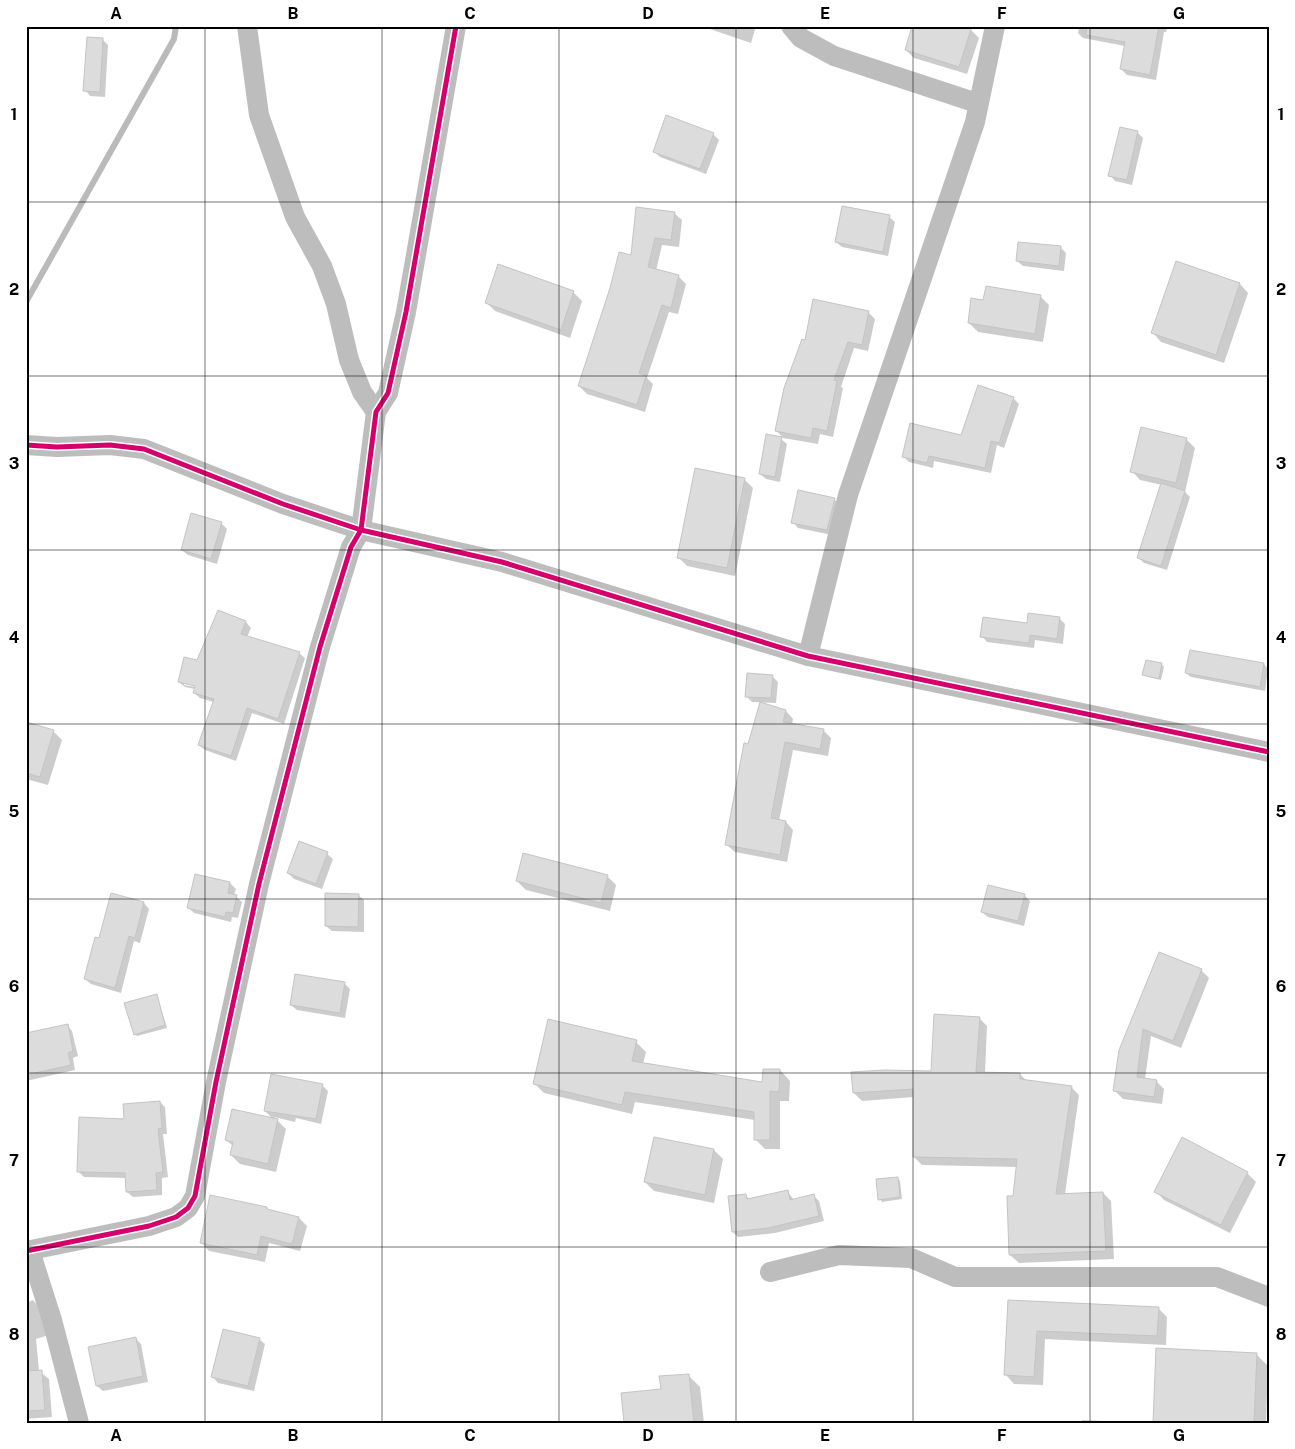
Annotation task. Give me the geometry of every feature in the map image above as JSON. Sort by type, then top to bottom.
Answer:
[{"type":"street","points":[[247,26],[259,115],[295,217],[322,266],[333,297],[352,368],[362,392],[376,412]]},
{"type":"street","points":[[79,1423],[52,1320],[28,1251],[149,1226],[176,1217],[188,1208],[195,1196],[216,1082],[259,884],[320,646],[351,547],[361,530],[376,412],[388,393],[404,320],[456,26]]},
{"type":"street","points":[[791,26],[801,38],[834,56],[977,103]]},
{"type":"street","points":[[808,656],[848,495],[975,122],[977,103],[995,26]]},
{"type":"street","points":[[26,445],[57,447],[110,445],[144,449],[284,504],[361,530],[502,562],[808,656],[1269,752]]},
{"type":"street","points":[[770,1272],[839,1255],[911,1258],[955,1276],[1216,1277],[1269,1298]]},
{"type":"building","points":[[912,26],[972,26],[959,67],[905,50]]},
{"type":"building","points":[[1087,26],[1159,26],[1150,75],[1120,69],[1125,42],[1086,35]]},
{"type":"building","points":[[87,37],[103,38],[100,92],[83,91]]},
{"type":"building","points":[[666,115],[714,133],[700,169],[653,152]]},
{"type":"building","points":[[1120,127],[1138,131],[1127,180],[1108,176]]},
{"type":"building","points":[[842,206],[890,215],[883,252],[835,242]]},
{"type":"building","points":[[636,207],[675,212],[671,240],[655,238],[648,267],[679,275],[671,308],[662,305],[639,373],[646,376],[637,405],[578,386],[610,288],[619,252],[631,255]]},
{"type":"building","points":[[1018,242],[1061,246],[1059,266],[1016,261]]},
{"type":"building","points":[[1176,261],[1240,283],[1216,355],[1151,333]]},
{"type":"building","points":[[498,264],[574,291],[561,330],[485,303]]},
{"type":"building","points":[[986,286],[1041,295],[1035,334],[968,323],[971,298],[983,300]]},
{"type":"building","points":[[813,299],[869,311],[862,345],[848,342],[834,380],[837,381],[827,431],[813,428],[811,438],[775,431],[784,388],[802,339],[805,340]]},
{"type":"building","points":[[978,385],[1014,397],[999,443],[991,441],[985,468],[929,456],[927,463],[902,457],[910,423],[961,435]]},
{"type":"building","points":[[1141,427],[1187,438],[1176,483],[1130,472]]},
{"type":"building","points":[[766,434],[782,437],[775,477],[759,474]]},
{"type":"building","points":[[695,468],[745,478],[727,568],[677,558]]},
{"type":"building","points":[[1161,483],[1185,491],[1161,566],[1137,558]]},
{"type":"building","points":[[798,490],[835,498],[827,530],[791,523]]},
{"type":"building","points":[[191,513],[222,522],[211,559],[181,550]]},
{"type":"building","points":[[218,610],[246,621],[241,634],[300,652],[278,719],[247,708],[231,756],[198,745],[214,699],[193,693],[195,686],[178,682],[184,657],[197,660]]},
{"type":"building","points":[[1028,613],[1060,617],[1057,639],[1030,635],[1029,643],[980,637],[983,617],[1027,623]]},
{"type":"building","points":[[1190,650],[1264,663],[1260,687],[1185,673]]},
{"type":"building","points":[[1146,660],[1162,663],[1159,679],[1142,675]]},
{"type":"building","points":[[747,673],[773,675],[771,698],[745,697]]},
{"type":"building","points":[[760,702],[786,710],[783,722],[824,729],[820,749],[785,742],[771,818],[786,821],[780,855],[725,845],[744,743],[748,744]]},
{"type":"building","points":[[26,722],[54,730],[40,777],[26,773]]},
{"type":"building","points":[[299,841],[328,852],[316,884],[287,873]]},
{"type":"building","points":[[523,853],[608,875],[601,903],[516,881]]},
{"type":"building","points":[[195,874],[230,882],[228,893],[237,895],[233,913],[226,912],[225,917],[187,908]]},
{"type":"building","points":[[988,885],[1025,894],[1018,921],[981,912]]},
{"type":"building","points":[[111,893],[144,902],[135,938],[129,936],[115,988],[84,979],[95,937],[99,938]]},
{"type":"building","points":[[325,893],[359,894],[358,927],[325,926]]},
{"type":"building","points":[[1159,952],[1202,969],[1173,1041],[1143,1029],[1137,1077],[1157,1080],[1154,1097],[1113,1091],[1119,1050]]},
{"type":"building","points":[[295,974],[345,982],[340,1013],[290,1005]]},
{"type":"building","points":[[157,994],[165,1025],[134,1035],[124,1003]]},
{"type":"building","points":[[934,1014],[980,1017],[976,1072],[1020,1073],[1020,1079],[1072,1086],[1056,1194],[1103,1192],[1106,1251],[1009,1255],[1007,1196],[1013,1196],[1017,1159],[913,1157],[913,1089],[853,1093],[851,1072],[885,1070],[931,1071]]},
{"type":"building","points":[[548,1019],[637,1040],[632,1061],[762,1082],[763,1069],[780,1069],[779,1092],[770,1091],[770,1140],[754,1140],[754,1112],[625,1092],[622,1105],[533,1084]]},
{"type":"building","points":[[68,1024],[73,1051],[68,1053],[71,1065],[26,1075],[26,1033]]},
{"type":"building","points":[[271,1074],[323,1084],[316,1119],[264,1111]]},
{"type":"building","points":[[160,1101],[162,1128],[158,1129],[163,1172],[156,1173],[157,1190],[126,1192],[125,1173],[77,1172],[79,1117],[124,1119],[123,1104]]},
{"type":"building","points":[[232,1109],[278,1119],[268,1164],[230,1155],[233,1142],[225,1140]]},
{"type":"building","points":[[654,1137],[714,1149],[705,1195],[644,1182]]},
{"type":"building","points":[[1182,1137],[1248,1172],[1221,1225],[1154,1192]]},
{"type":"building","points":[[898,1177],[900,1197],[878,1200],[876,1179]]},
{"type":"building","points":[[788,1190],[790,1200],[814,1194],[819,1216],[768,1228],[732,1232],[728,1196],[746,1194],[747,1199]]},
{"type":"building","points":[[210,1195],[267,1207],[267,1209],[299,1217],[292,1244],[261,1236],[257,1255],[200,1243]]},
{"type":"building","points":[[1008,1300],[1159,1307],[1157,1336],[1037,1331],[1034,1377],[1004,1375]]},
{"type":"building","points":[[223,1329],[260,1338],[248,1386],[211,1377]]},
{"type":"building","points":[[136,1337],[143,1376],[96,1386],[88,1347]]},
{"type":"building","points":[[1156,1348],[1257,1353],[1254,1423],[1153,1423]]},
{"type":"building","points":[[42,1370],[45,1410],[26,1411],[26,1371]]},
{"type":"building","points":[[689,1374],[694,1423],[624,1423],[621,1393],[661,1389],[659,1376]]},
{"type":"waterway","points":[[26,302],[174,39],[176,26]]},
{"type":"cycle path","points":[[26,1251],[149,1226],[176,1217],[188,1208],[195,1196],[216,1082],[259,884],[320,647],[351,547],[361,530],[376,412],[388,393],[406,312],[456,26]]},
{"type":"cycle path","points":[[26,445],[57,447],[110,445],[144,449],[283,504],[361,530],[502,562],[808,656],[1269,752]]}]
